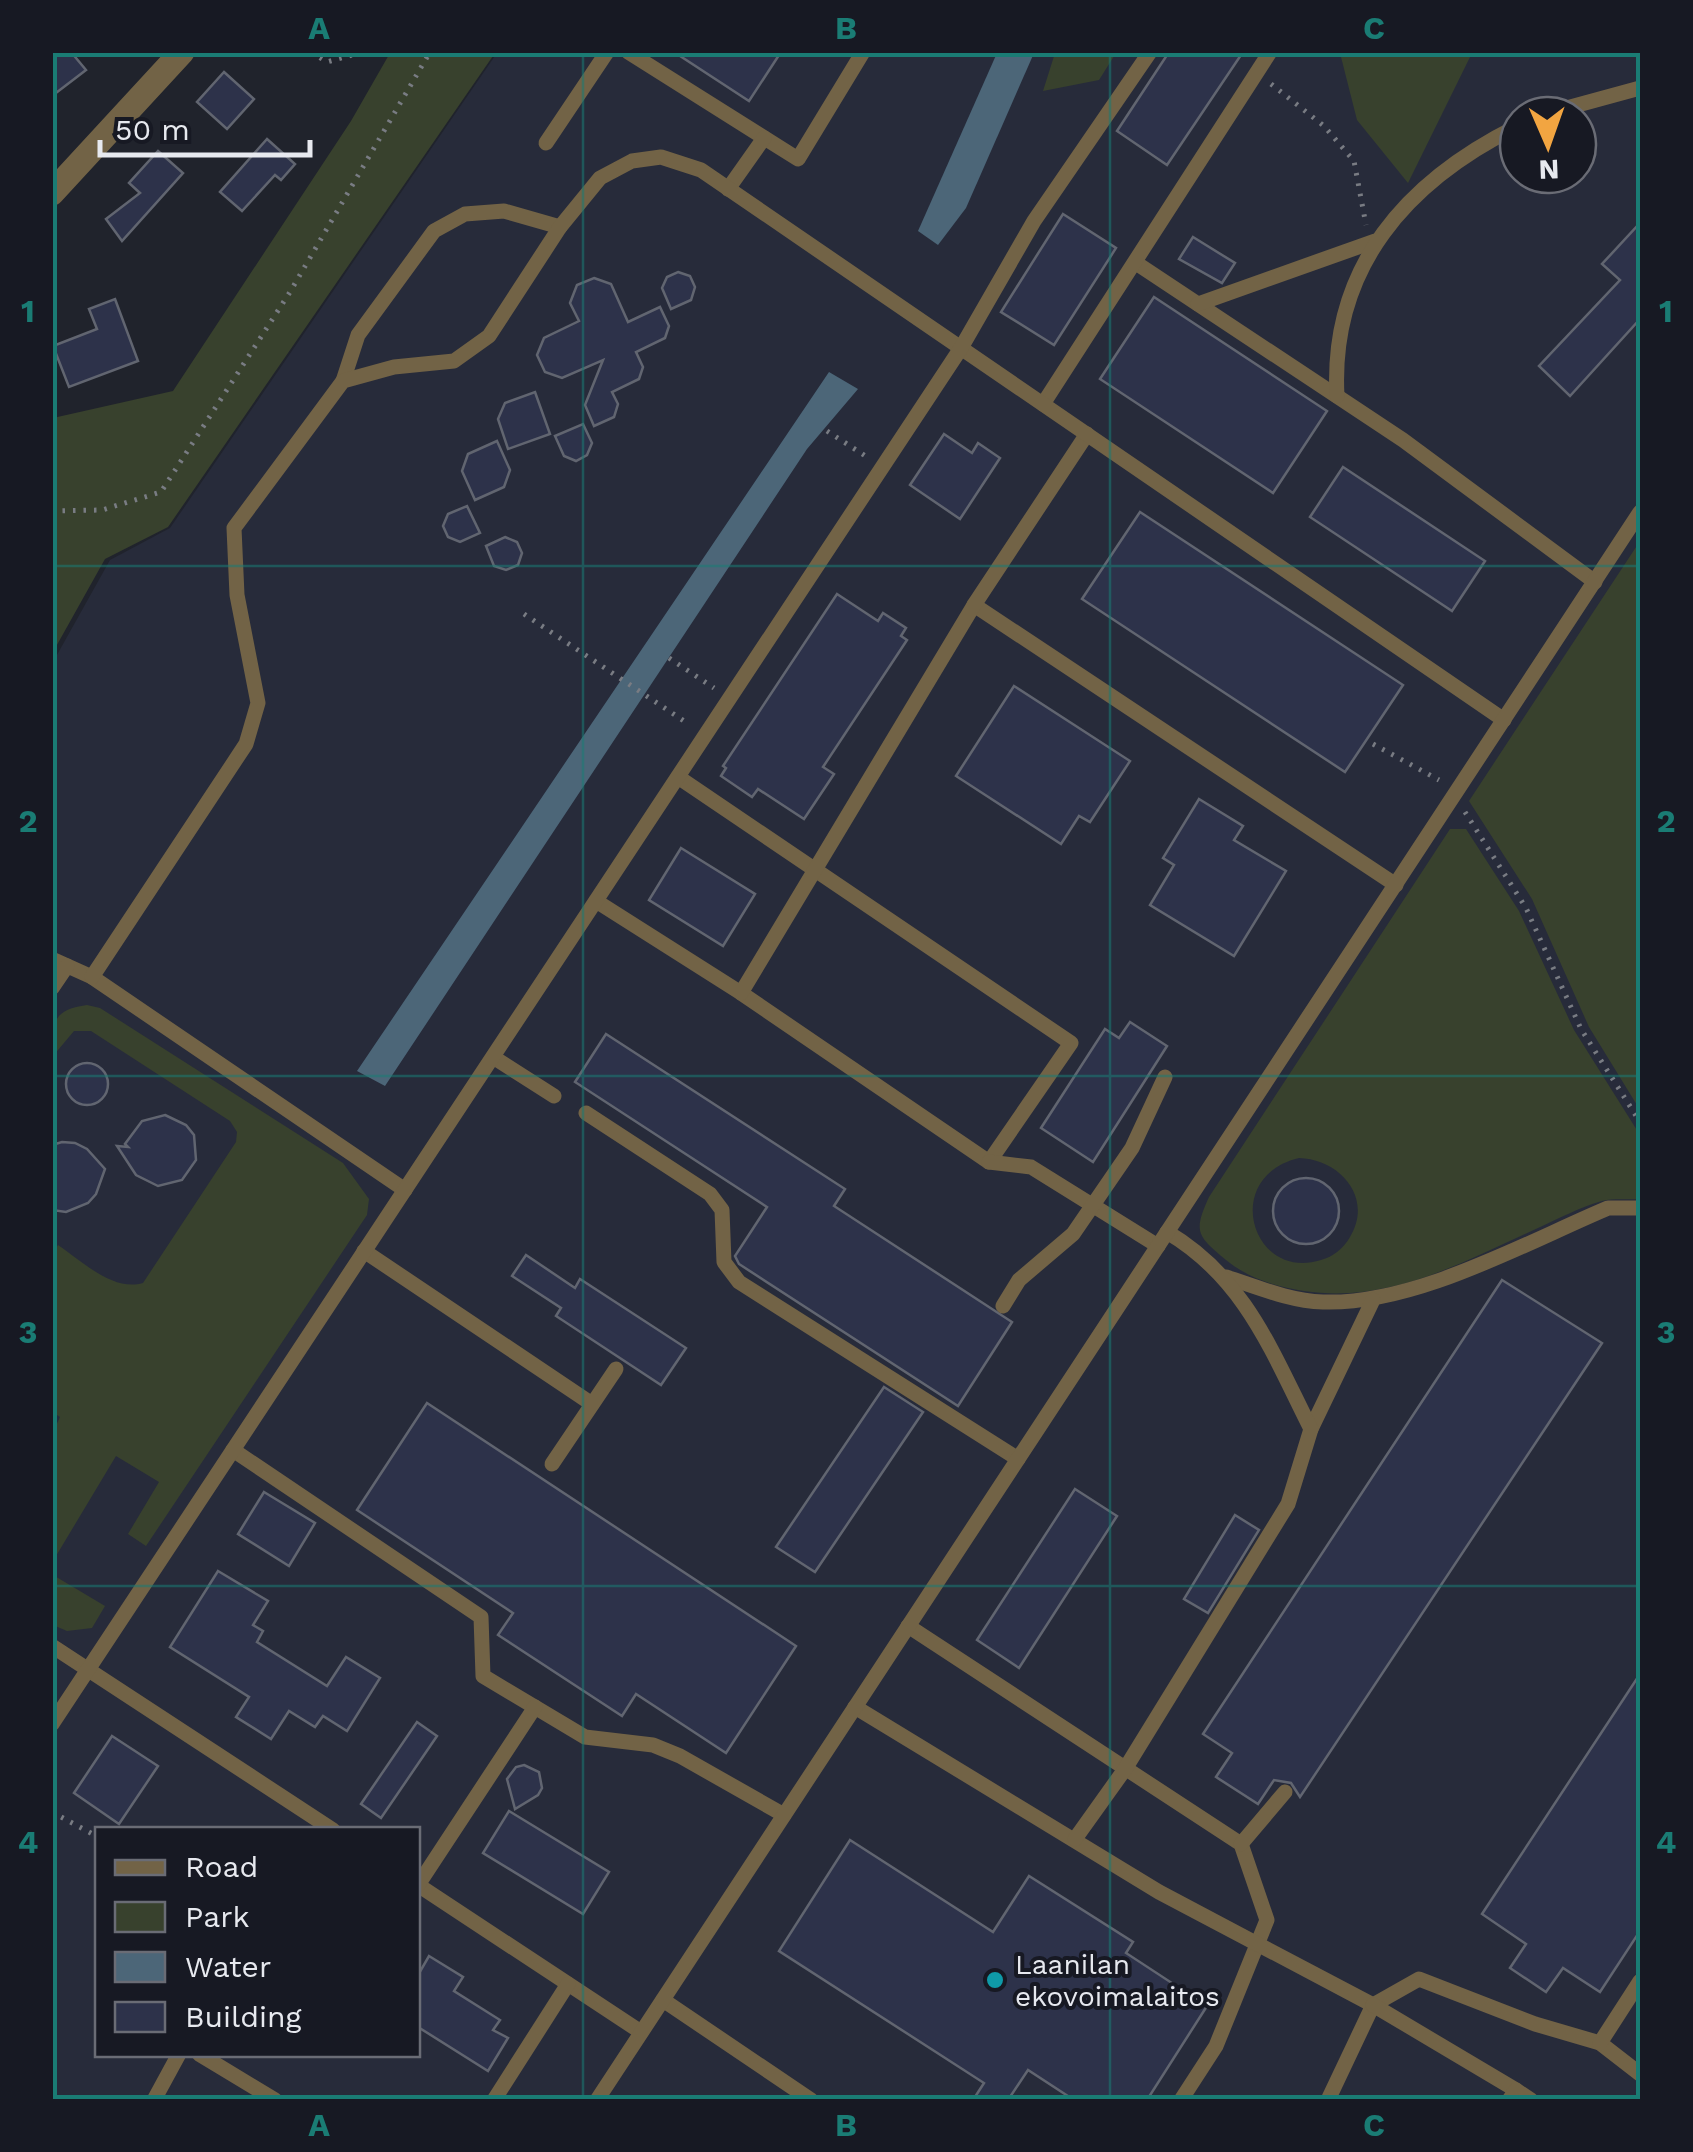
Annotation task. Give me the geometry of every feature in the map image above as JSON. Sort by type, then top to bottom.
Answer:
[{"type":"street","points":[[52,193],[182,52]]},
{"type":"lane","points":[[546,143],[608,52]]},
{"type":"lane","points":[[628,52],[798,159],[863,52]]},
{"type":"lane","points":[[52,1724],[961,348],[1034,220],[1150,52]]},
{"type":"lane","points":[[1043,404],[1270,52]]},
{"type":"lane","points":[[1598,99],[1640,88]]},
{"type":"lane","points":[[1337,396],[1335,358],[1341,319],[1374,241],[1435,180],[1498,136]]},
{"type":"lane","points":[[728,189],[764,138]]},
{"type":"lane","points":[[343,381],[394,367],[454,360],[489,336],[560,227],[600,178],[632,161],[661,156],[701,170],[1504,720]]},
{"type":"lane","points":[[92,977],[246,744],[258,703],[238,595],[234,528],[343,381],[358,335],[434,231],[465,214],[504,210],[560,227]]},
{"type":"lane","points":[[1198,304],[1374,241]]},
{"type":"lane","points":[[1136,263],[1403,440],[1595,582]]},
{"type":"lane","points":[[742,993],[974,605],[1087,434]]},
{"type":"lane","points":[[597,2100],[1640,512]]},
{"type":"lane","points":[[974,605],[1396,885]]},
{"type":"lane","points":[[678,777],[1071,1042],[989,1162]]},
{"type":"lane","points":[[596,900],[742,993],[989,1162],[1031,1168],[1092,1205],[1163,1239],[1193,1247],[1225,1276],[1249,1308],[1312,1429]]},
{"type":"lane","points":[[52,988],[60,962],[92,977],[405,1190]]},
{"type":"lane","points":[[492,1057],[554,1096]]},
{"type":"lane","points":[[1003,1306],[1019,1280],[1072,1234],[1132,1148],[1165,1077]]},
{"type":"lane","points":[[586,1112],[710,1194],[722,1210],[724,1262],[739,1282],[1018,1459]]},
{"type":"lane","points":[[1225,1276],[1281,1295],[1320,1302],[1373,1300],[1412,1291],[1608,1208],[1640,1208]]},
{"type":"lane","points":[[364,1251],[592,1404]]},
{"type":"lane","points":[[1075,1839],[1126,1769],[1288,1504],[1312,1429],[1373,1300]]},
{"type":"lane","points":[[552,1464],[616,1370]]},
{"type":"lane","points":[[233,1450],[481,1617],[484,1676],[585,1738],[653,1745],[680,1756],[784,1815]]},
{"type":"lane","points":[[908,1626],[1242,1844],[1266,1920],[1216,2046],[1181,2100]]},
{"type":"lane","points":[[52,1646],[327,1827]]},
{"type":"lane","points":[[420,1882],[534,1707]]},
{"type":"lane","points":[[855,1707],[1158,1892],[1373,2005],[1512,2094],[1531,2100]]},
{"type":"lane","points":[[1242,1844],[1285,1792]]},
{"type":"lane","points":[[420,1886],[641,2032]]},
{"type":"lane","points":[[1328,2100],[1373,2005],[1419,1979],[1534,2024],[1600,2043],[1640,2074]]},
{"type":"lane","points":[[1600,2043],[1640,1980]]},
{"type":"lane","points":[[494,2100],[568,1984]]},
{"type":"lane","points":[[663,2000],[811,2100]]},
{"type":"lane","points":[[154,2100],[177,2057]]},
{"type":"lane","points":[[203,2057],[274,2100]]},
{"type":"path","points":[[311,52],[327,62],[362,52]]},
{"type":"path","points":[[52,511],[102,510],[161,492],[290,292],[430,52]]},
{"type":"path","points":[[1256,73],[1324,126],[1354,161],[1364,220],[1374,241]]},
{"type":"path","points":[[827,430],[882,467]]},
{"type":"path","points":[[524,614],[665,708]]},
{"type":"path","points":[[669,658],[730,698]]},
{"type":"path","points":[[1373,744],[1434,775],[1454,795],[1526,908],[1581,1029],[1640,1122]]},
{"type":"path","points":[[52,1812],[95,1835]]},
{"type":"shaded area","points":[[497,53],[1640,53],[1640,2099],[53,2100],[53,662],[110,560],[170,528]]},
{"type":"green space","points":[[1055,52],[1116,53],[1099,80],[1043,91]]},
{"type":"green space","points":[[390,53],[495,53],[168,527],[105,559],[53,652],[53,418],[173,391],[351,121]]},
{"type":"green space","points":[[1340,53],[1472,53],[1408,183],[1357,120]]},
{"type":"green space","points":[[1640,541],[1640,1110],[1589,1027],[1532,899],[1469,801]]},
{"type":"green space","points":[[1450,829],[1466,829],[1519,911],[1574,1030],[1640,1135],[1640,1199],[1607,1200],[1586,1206],[1482,1254],[1396,1286],[1335,1293],[1273,1284],[1226,1260],[1201,1233],[1201,1218],[1209,1197]],"holes":[[[1299,1158],[1314,1160],[1349,1183],[1358,1208],[1356,1222],[1348,1241],[1334,1254],[1297,1263],[1277,1256],[1263,1242],[1254,1224],[1253,1204],[1259,1185],[1274,1169]]]},
{"type":"green space","points":[[87,1005],[100,1008],[343,1163],[369,1199],[367,1215],[146,1546],[128,1534],[159,1482],[116,1456],[53,1561],[53,1432],[60,1417],[52,1412],[53,1253],[58,1245],[109,1279],[132,1285],[143,1283],[236,1142],[237,1132],[230,1121],[91,1031],[74,1031],[53,1056],[56,1020],[66,1011]]},
{"type":"green space","points":[[53,1575],[105,1606],[92,1628],[67,1631],[53,1625]]},
{"type":"water","points":[[997,53],[1034,53],[966,208],[938,245],[918,231]]},
{"type":"water","points":[[829,372],[858,389],[807,449],[385,1086],[357,1071]]},
{"type":"building","points":[[52,52],[71,52],[86,70],[52,96]]},
{"type":"building","points":[[674,52],[781,52],[749,101]]},
{"type":"building","points":[[1169,52],[1243,52],[1167,165],[1117,131]]},
{"type":"building","points":[[224,72],[254,99],[227,129],[197,102]]},
{"type":"building","points":[[267,139],[295,164],[281,180],[275,175],[242,211],[220,192]]},
{"type":"building","points":[[158,151],[183,173],[122,241],[106,219],[140,193],[129,183]]},
{"type":"building","points":[[1063,214],[1116,248],[1054,345],[1001,312]]},
{"type":"building","points":[[1640,223],[1640,319],[1570,396],[1539,366],[1620,280],[1602,264]]},
{"type":"building","points":[[1193,237],[1235,263],[1222,283],[1179,259]]},
{"type":"building","points":[[678,272],[690,276],[695,287],[691,300],[671,309],[662,288],[667,277]]},
{"type":"building","points":[[594,278],[611,284],[628,322],[660,307],[669,326],[665,338],[636,352],[643,367],[639,379],[612,392],[618,404],[614,417],[594,426],[585,405],[603,360],[562,378],[545,372],[537,355],[544,338],[579,321],[570,303],[577,285]]},
{"type":"building","points":[[1154,297],[1327,411],[1273,493],[1100,379]]},
{"type":"building","points":[[115,299],[138,361],[69,387],[53,346],[97,329],[89,309]]},
{"type":"building","points":[[535,392],[550,434],[508,449],[498,419],[505,403]]},
{"type":"building","points":[[583,424],[592,443],[587,455],[576,461],[564,456],[555,436]]},
{"type":"building","points":[[944,434],[972,453],[978,443],[1000,458],[960,519],[910,485]]},
{"type":"building","points":[[497,441],[510,470],[504,487],[475,500],[462,471],[468,454]]},
{"type":"building","points":[[1343,467],[1485,561],[1452,611],[1310,517]]},
{"type":"building","points":[[467,506],[480,533],[460,542],[448,537],[443,526],[448,514]]},
{"type":"building","points":[[1140,512],[1403,685],[1345,772],[1082,599]]},
{"type":"building","points":[[505,537],[517,542],[522,553],[518,565],[506,570],[494,566],[486,546]]},
{"type":"building","points":[[837,594],[878,621],[883,613],[906,628],[901,636],[907,640],[823,767],[834,774],[804,819],[758,789],[752,797],[721,776],[726,768],[723,766]]},
{"type":"building","points":[[1014,686],[1130,761],[1090,822],[1079,816],[1061,844],[956,776]]},
{"type":"building","points":[[1199,799],[1243,826],[1234,840],[1286,871],[1234,956],[1150,905],[1174,865],[1163,858]]},
{"type":"building","points":[[681,848],[755,894],[723,946],[649,900]]},
{"type":"building","points":[[1130,1022],[1167,1046],[1093,1162],[1041,1128],[1105,1029],[1119,1038]]},
{"type":"building","points":[[606,1034],[845,1189],[834,1206],[1012,1322],[958,1406],[739,1264],[735,1256],[767,1207],[575,1082]]},
{"type":"building","points":[[87,1063],[102,1069],[108,1084],[102,1099],[87,1105],[72,1099],[66,1084],[72,1069]]},
{"type":"building","points":[[165,1115],[186,1125],[194,1135],[196,1160],[182,1180],[158,1186],[136,1175],[117,1146],[128,1147],[125,1144],[142,1121]]},
{"type":"building","points":[[62,1142],[87,1149],[105,1169],[96,1194],[88,1203],[66,1212],[52,1210],[52,1145]]},
{"type":"building","points":[[1306,1178],[1329,1188],[1339,1211],[1329,1234],[1306,1244],[1283,1234],[1273,1211],[1283,1188]]},
{"type":"building","points":[[526,1255],[575,1288],[580,1279],[686,1348],[661,1385],[556,1316],[561,1308],[512,1276]]},
{"type":"building","points":[[1502,1280],[1602,1343],[1300,1797],[1291,1783],[1274,1780],[1258,1804],[1216,1777],[1232,1753],[1203,1734]]},
{"type":"building","points":[[884,1387],[923,1412],[815,1572],[776,1547]]},
{"type":"building","points":[[427,1403],[796,1646],[726,1753],[636,1694],[622,1716],[498,1635],[513,1613],[357,1510]]},
{"type":"building","points":[[1075,1489],[1117,1516],[1019,1668],[977,1640]]},
{"type":"building","points":[[264,1492],[315,1523],[289,1566],[238,1534]]},
{"type":"building","points":[[1235,1515],[1259,1530],[1208,1613],[1184,1599]]},
{"type":"building","points":[[218,1571],[268,1601],[253,1625],[263,1631],[257,1642],[327,1686],[346,1657],[380,1678],[347,1731],[323,1716],[315,1727],[289,1711],[271,1739],[236,1717],[249,1697],[170,1647]]},
{"type":"building","points":[[1640,1674],[1640,1931],[1600,1992],[1563,1968],[1546,1992],[1510,1968],[1526,1944],[1482,1914]]},
{"type":"building","points":[[417,1722],[437,1736],[381,1818],[361,1804]]},
{"type":"building","points":[[112,1736],[158,1766],[119,1824],[74,1793]]},
{"type":"building","points":[[524,1765],[539,1772],[542,1788],[538,1795],[515,1809],[507,1779],[516,1767]]},
{"type":"building","points":[[509,1811],[609,1872],[583,1914],[483,1853]]},
{"type":"building","name":"Laanilan ekovoimalaitos","points":[[850,1840],[993,1932],[1029,1876],[1133,1942],[1126,1953],[1207,2006],[1147,2100],[1074,2100],[1028,2070],[1008,2100],[973,2100],[984,2083],[779,1951]]},
{"type":"building","points":[[429,1956],[463,1977],[454,1991],[500,2020],[493,2030],[508,2038],[488,2071],[420,2028],[420,1972]]},
{"type":"place","name":"Laanilan ekovoimalaitos","points":[[995,1980]]}]
